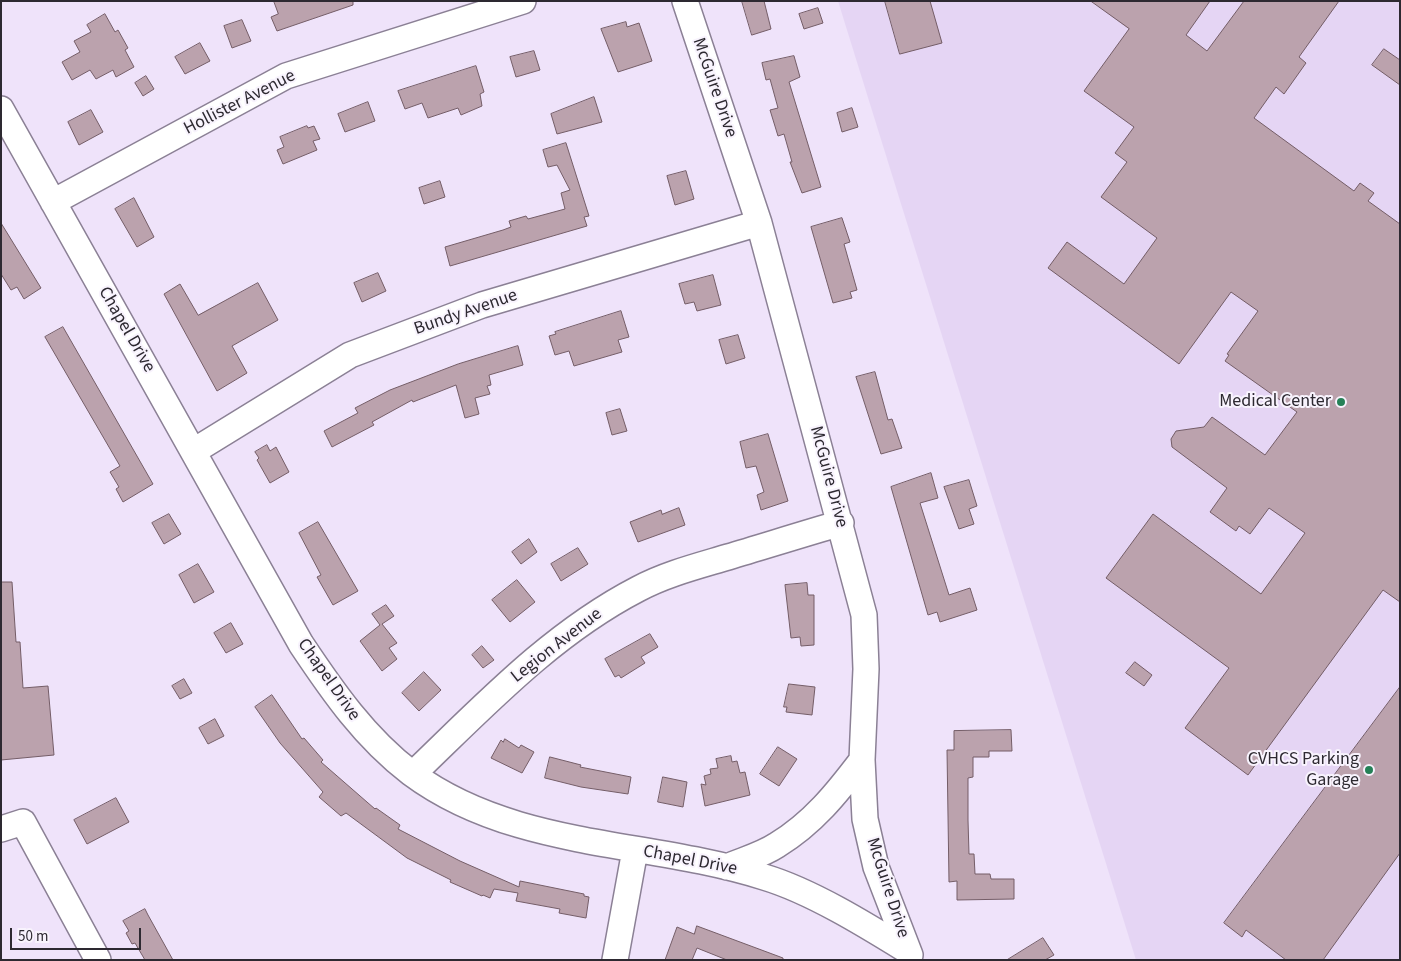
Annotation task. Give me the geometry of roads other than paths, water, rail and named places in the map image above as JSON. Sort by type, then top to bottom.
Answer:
[{"type":"street","name":"Hollister Avenue","points":[[53,202],[286,76],[523,1]]},
{"type":"street","name":"McGuire Drive","points":[[685,1],[760,223],[864,615],[866,669],[862,760],[865,820],[876,867],[911,956]]},
{"type":"street","name":"Chapel Drive","points":[[1,109],[301,644],[340,701],[366,732],[413,774],[444,794],[508,821],[544,832],[727,867],[765,877],[864,924],[911,956]]},
{"type":"street","name":"Bundy Avenue","points":[[194,451],[350,355],[482,305],[760,223]]},
{"type":"street","name":"Legion Avenue","points":[[413,774],[538,656],[570,630],[605,607],[640,588],[682,571],[841,523]]},
{"type":"street","points":[[727,867],[776,846],[804,826],[832,801],[862,760]]},
{"type":"street","points":[[12,826],[98,960]]},
{"type":"street","points":[[615,960],[635,850]]},
{"type":"place","name":"Medical Center","points":[[1341,402]]},
{"type":"place","name":"CVHCS Parking Garage","points":[[1369,770]]}]
